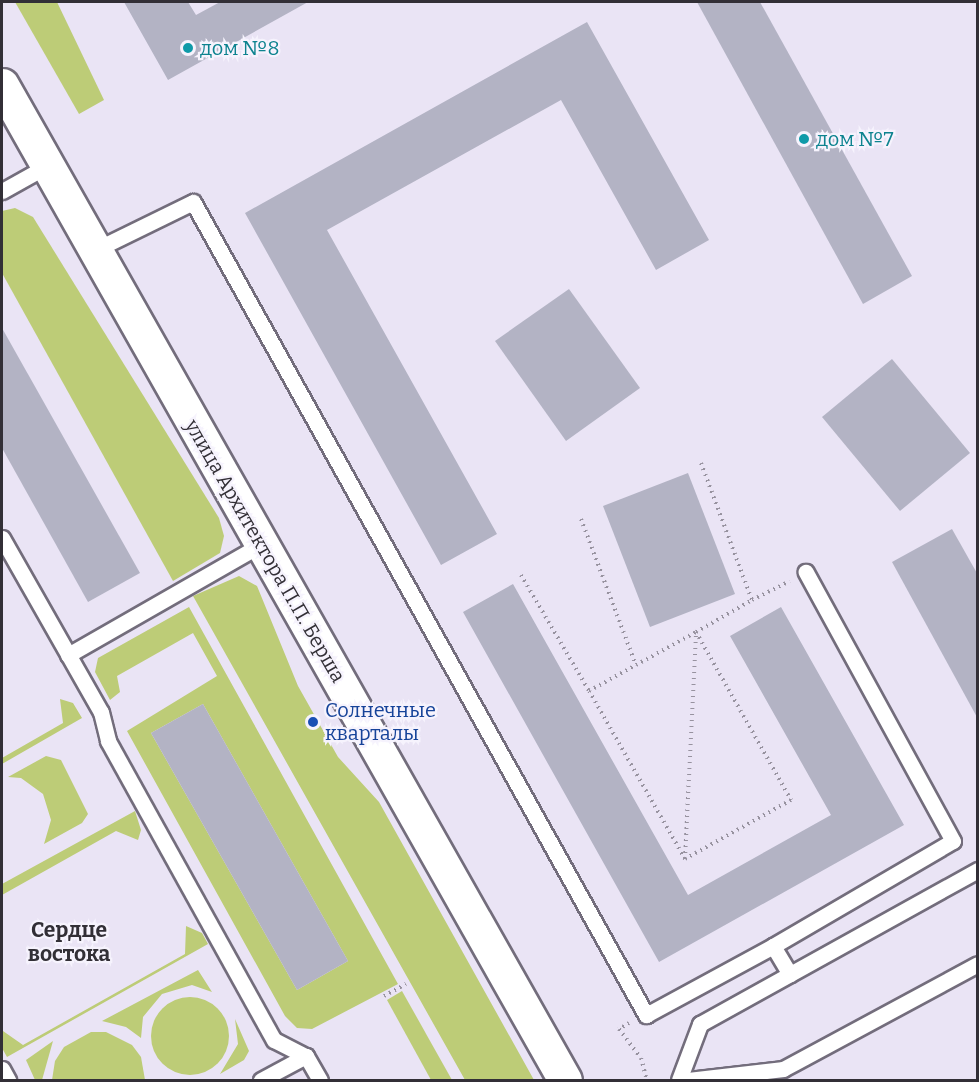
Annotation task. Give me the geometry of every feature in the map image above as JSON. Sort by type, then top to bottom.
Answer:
[{"type":"street","name":"улица Архитектора П.П. Берша","points":[[2,85],[565,1080]]},
{"type":"lane","points":[[2,191],[47,166]]},
{"type":"lane","points":[[95,250],[193,202],[646,1015],[773,946],[953,841],[806,572]]},
{"type":"lane","points":[[2,538],[101,712],[108,741],[274,1040],[306,1056],[320,1080]]},
{"type":"lane","points":[[68,655],[262,544]]},
{"type":"lane","points":[[679,1080],[700,1024],[978,870]]},
{"type":"lane","points":[[773,946],[790,974]]},
{"type":"lane","points":[[688,1080],[783,1069],[978,964]]},
{"type":"lane","points":[[261,1080],[306,1056]]},
{"type":"lane","points":[[2,1069],[8,1080]]},
{"type":"path","points":[[701,463],[752,600]]},
{"type":"path","points":[[581,519],[636,665]]},
{"type":"path","points":[[589,691],[806,572]]},
{"type":"path","points":[[521,575],[686,859]]},
{"type":"path","points":[[686,859],[791,800],[696,632]]},
{"type":"path","points":[[686,859],[696,632]]},
{"type":"path","points":[[384,996],[406,984]]},
{"type":"path","points":[[619,1029],[641,1058],[647,1080]]},
{"type":"green space","points":[[15,2],[57,2],[104,100],[79,114]]},
{"type":"green space","points":[[15,208],[33,217],[219,518],[224,536],[220,553],[173,581],[2,273],[2,211]]},
{"type":"green space","points":[[239,576],[257,586],[298,686],[338,757],[379,802],[534,1080],[465,1080],[193,596]]},
{"type":"green space","points":[[189,607],[398,984],[312,1029],[297,1028],[285,1016],[127,731],[217,676],[193,633],[117,676],[120,692],[110,700],[95,672],[98,658]],"holes":[[[203,704],[348,961],[297,990],[151,733]]]},
{"type":"green space","points":[[60,699],[73,703],[82,718],[2,764],[2,758],[63,723]]},
{"type":"green space","points":[[46,756],[61,760],[88,814],[82,823],[44,844],[51,820],[43,794],[21,778],[8,777]]},
{"type":"green space","points":[[135,811],[141,830],[138,840],[116,831],[2,895],[2,884]]},
{"type":"green space","points":[[186,926],[202,933],[208,944],[7,1057],[2,1048],[3,1031],[23,1045],[185,954]]},
{"type":"green space","points":[[198,970],[212,992],[192,985],[162,994],[143,1017],[141,1038],[126,1027],[102,1021]]},
{"type":"green space","points":[[402,991],[452,1080],[431,1080],[387,1000]]},
{"type":"green space","points":[[190,997],[205,1000],[218,1008],[226,1021],[229,1036],[226,1051],[218,1064],[205,1072],[190,1075],[175,1072],[162,1064],[154,1051],[151,1036],[154,1021],[162,1008],[175,1000]]},
{"type":"green space","points":[[235,1019],[249,1051],[244,1060],[220,1074],[238,1044]]},
{"type":"green space","points":[[91,1032],[106,1032],[132,1045],[141,1057],[145,1080],[52,1080],[55,1061],[64,1047]]},
{"type":"green space","points":[[53,1041],[42,1080],[35,1080],[26,1060]]},
{"type":"building","name":"дом №8","points":[[124,2],[188,2],[196,15],[220,2],[308,2],[168,80]]},
{"type":"building","name":"дом №7","points":[[697,2],[760,2],[912,276],[863,304]]},
{"type":"building","points":[[587,22],[709,240],[656,270],[561,100],[327,230],[497,534],[441,565],[245,213]]},
{"type":"building","points":[[569,289],[640,388],[566,441],[495,341]]},
{"type":"building","points":[[2,328],[140,573],[88,602],[2,448]]},
{"type":"building","points":[[892,359],[970,453],[900,511],[822,417]]},
{"type":"building","points":[[688,473],[735,594],[650,627],[603,506]]},
{"type":"building","points":[[952,529],[978,575],[978,719],[892,562]]},
{"type":"building","points":[[513,584],[688,895],[831,815],[730,636],[781,607],[904,825],[659,962],[463,612]]},
{"type":"building","points":[[203,704],[348,961],[297,990],[151,733]]},
{"type":"place","name":"дом №8","points":[[188,48]]},
{"type":"place","name":"дом №7","points":[[804,139]]},
{"type":"place","name":"Солнечные кварталы","points":[[313,722]]},
{"type":"district","name":"Сердце востока","points":[[69,942]]}]
